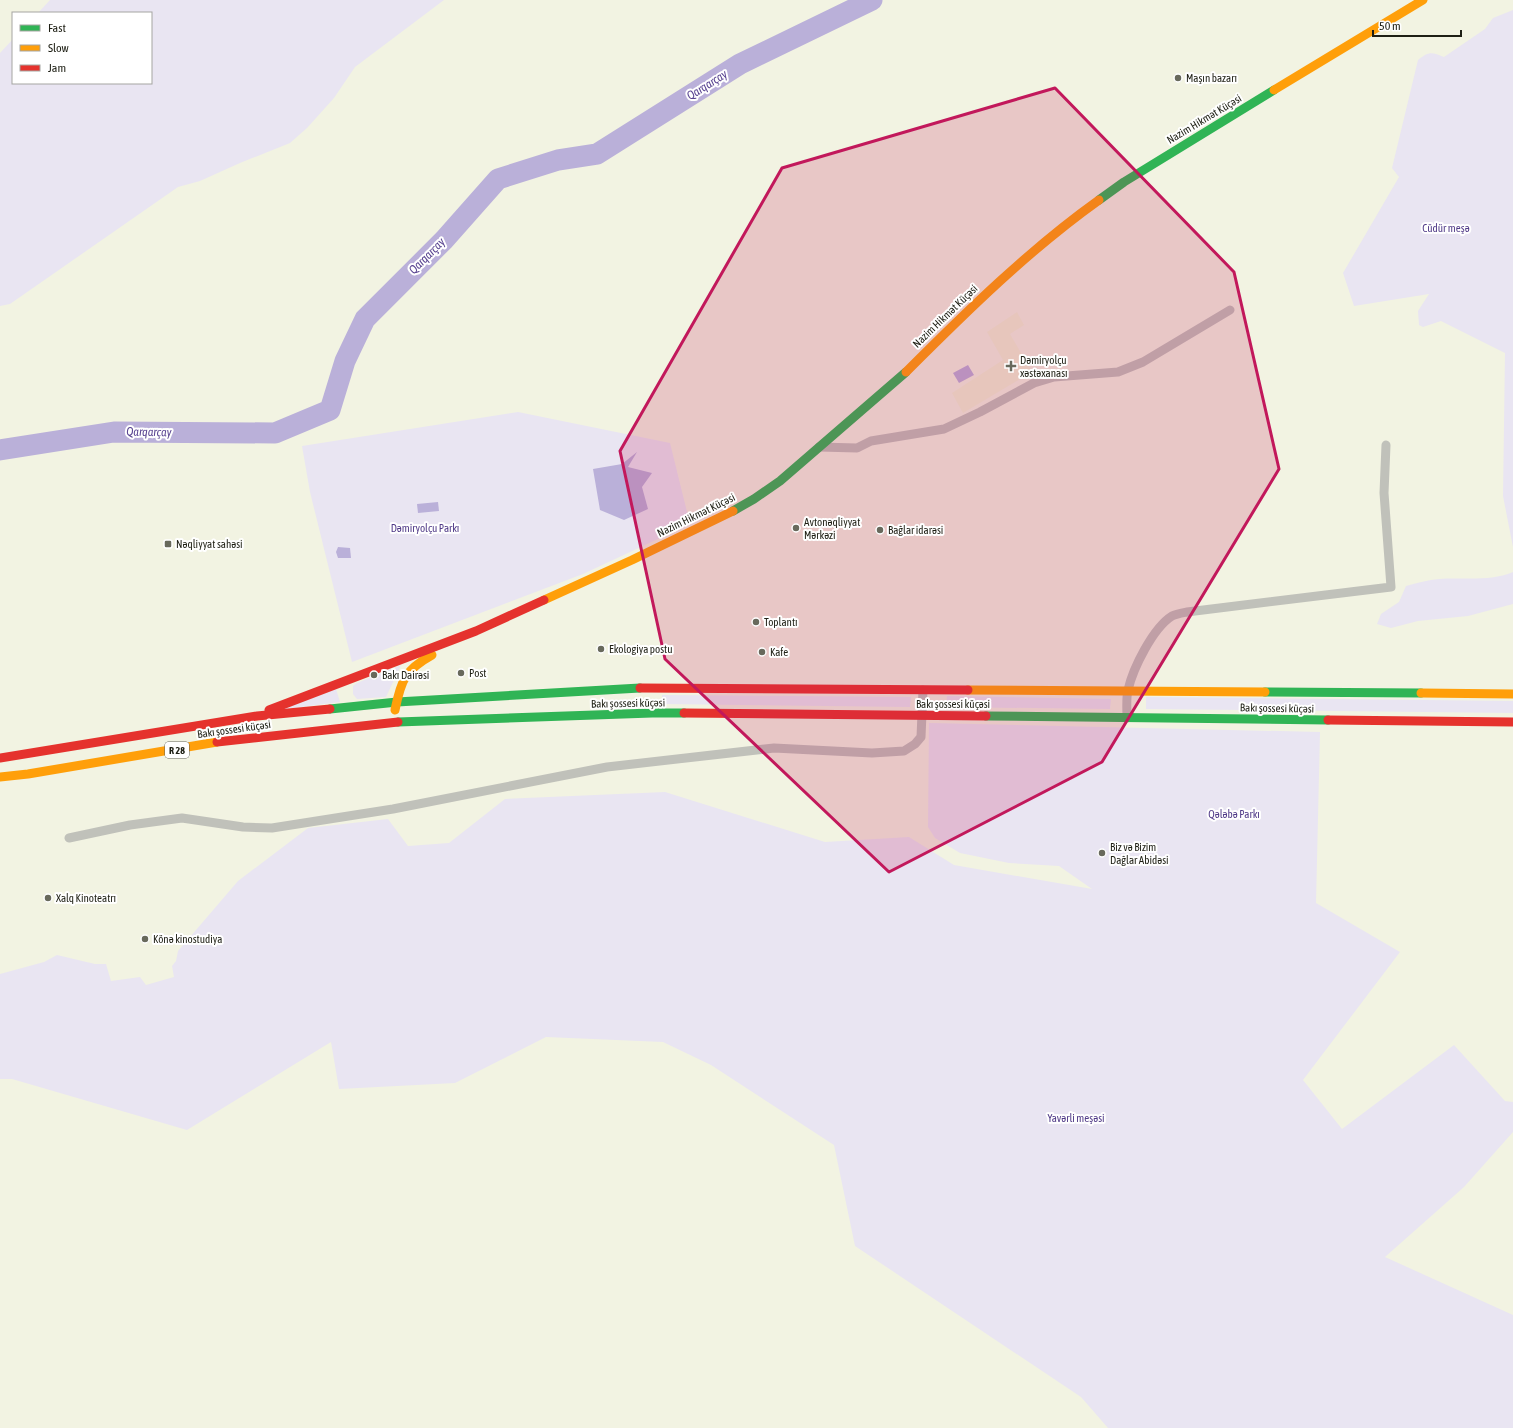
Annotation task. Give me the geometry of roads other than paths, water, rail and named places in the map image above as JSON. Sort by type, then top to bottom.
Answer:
[{"type":"main road","name":"Nazim Hikmət Küçəsi","points":[[476,631],[580,585],[731,512],[754,499],[780,481],[901,377],[974,304],[1065,224],[1124,182],[1423,0]]},
{"type":"main road","points":[[257,716],[275,707],[476,631]]},
{"type":"main road","points":[[393,722],[401,686],[408,672],[416,664],[459,643],[476,631]]},
{"type":"main road","points":[[348,710],[344,688],[351,678]]},
{"type":"main road","name":"Bakı şossesi küçəsi","points":[[0,777],[36,773],[231,740],[348,710],[397,702],[656,687],[1513,694]]},
{"type":"main road","name":"Bakı şossesi küçəsi","points":[[0,758],[257,716],[348,710],[393,722],[652,713],[1513,722]]},
{"type":"street","points":[[819,447],[857,448],[871,441],[944,429],[980,412],[1034,383],[1054,377],[1118,372],[1143,362],[1230,310]]},
{"type":"street","points":[[1127,718],[1128,691],[1140,658],[1149,642],[1163,624],[1173,615],[1391,587],[1384,493],[1386,445]]},
{"type":"street","points":[[69,838],[130,825],[182,818],[243,827],[272,828],[393,809],[607,767],[774,748],[872,753],[904,751],[921,737],[923,690]]},
{"type":"waterway","name":"Qarqarçay","points":[[0,450],[114,432],[275,433],[330,410],[345,361],[365,319],[444,240],[498,179],[558,160],[597,154],[740,64],[872,0]]},
{"type":"place","name":"Maşın bazarı","points":[[1178,78]]},
{"type":"place","name":"Dəmiryolçu xəstəxanası","points":[[1011,366]]},
{"type":"place","name":"Avtonəqliyyat Mərkəzi","points":[[796,528]]},
{"type":"place","name":"Bağlar idarəsi","points":[[880,530]]},
{"type":"place","name":"Nəqliyyat sahəsi","points":[[168,544]]},
{"type":"place","name":"Toplantı","points":[[756,622]]},
{"type":"place","name":"Ekologiya postu","points":[[601,649]]},
{"type":"place","name":"Kafe","points":[[762,652]]},
{"type":"place","name":"Post","points":[[461,673]]},
{"type":"place","name":"Bakı Dairəsi","points":[[374,675]]},
{"type":"place","name":"Biz və Bizim Dağlar Abidəsi","points":[[1102,853]]},
{"type":"place","name":"Xalq Kinoteatrı","points":[[48,898]]},
{"type":"place","name":"Könə kinostudiya","points":[[145,939]]},
{"type":"park label","name":"Cüdür meşə","points":[[1446,228]]},
{"type":"park label","name":"Dəmiryolçu Parkı","points":[[425,528]]},
{"type":"park label","name":"Qələbə Parkı","points":[[1234,814]]},
{"type":"park label","name":"Yavərli meşəsi","points":[[1076,1118]]}]
